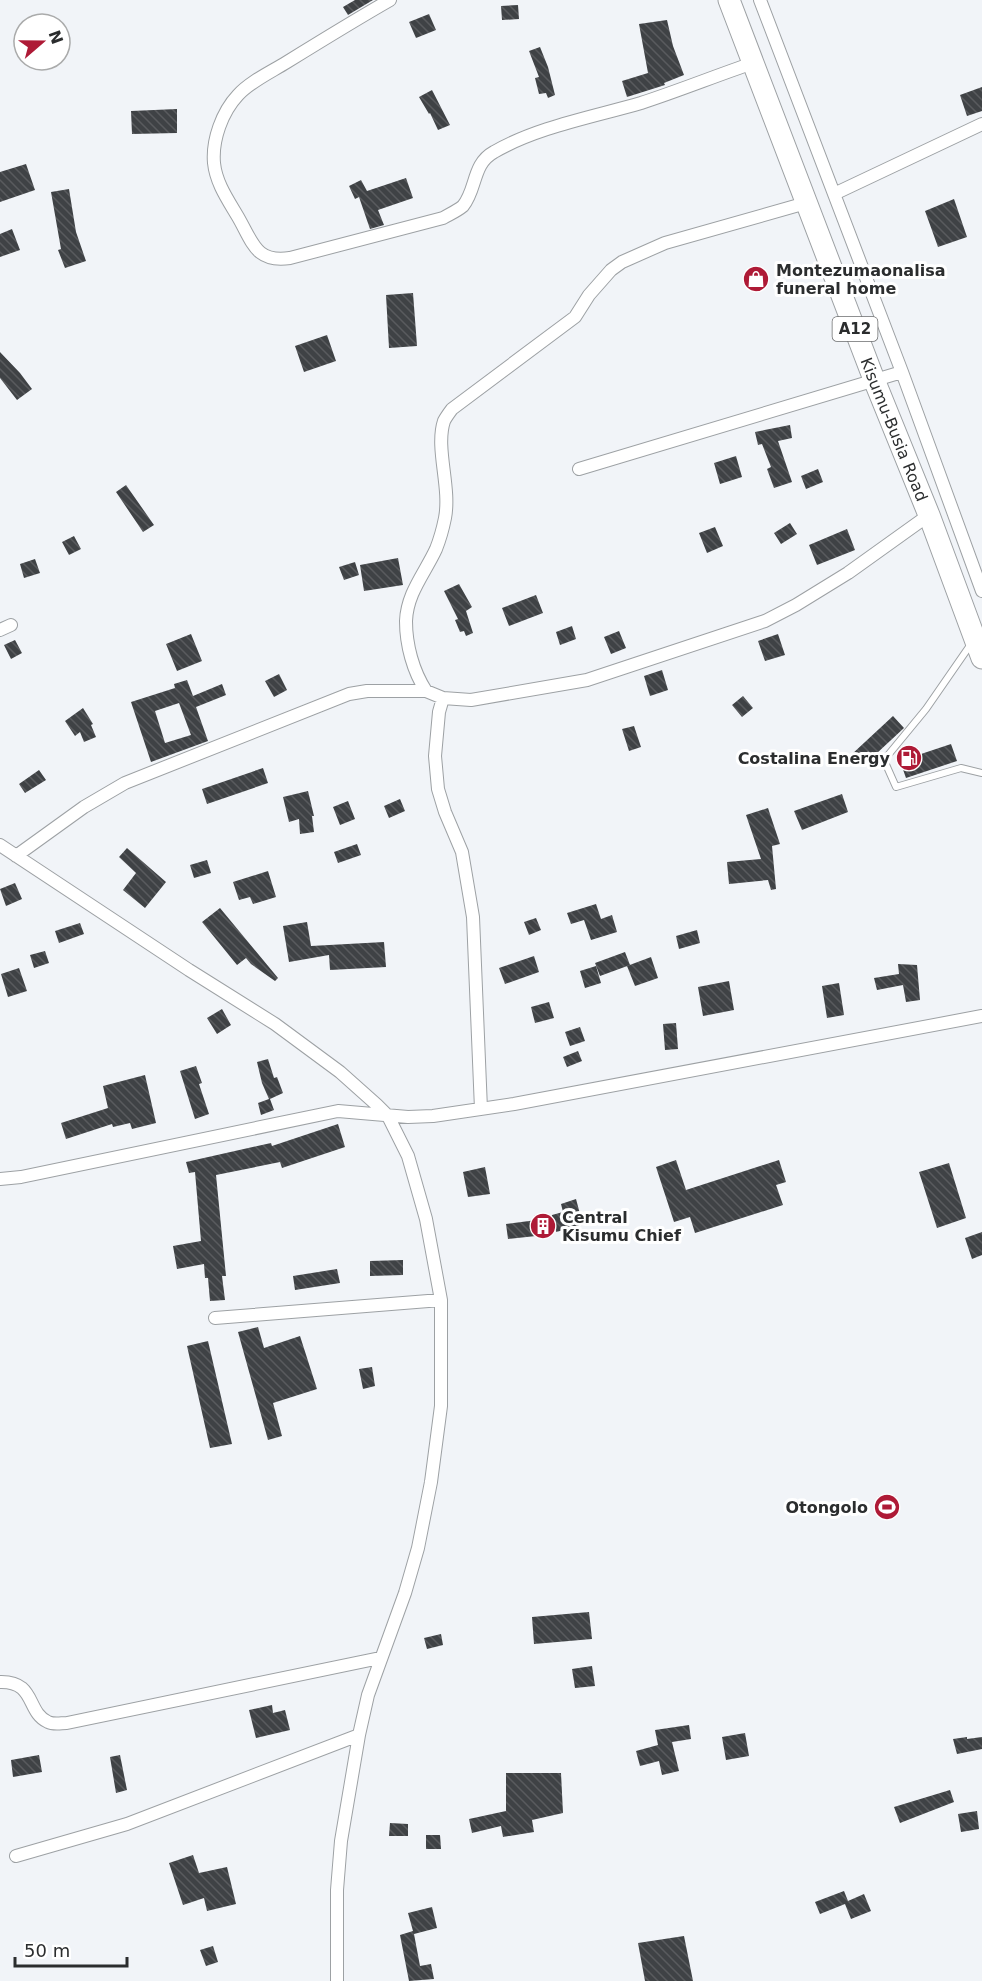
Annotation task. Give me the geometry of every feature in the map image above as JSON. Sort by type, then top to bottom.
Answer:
[{"type":"highway","name":"Kisumu-Busia Road","points":[[729,0],[978,649]]},
{"type":"street","points":[[390,0],[260,78],[238,94],[223,116],[217,136],[214,161],[216,173],[221,187],[256,248],[265,257],[278,260],[290,258],[443,218],[458,211],[465,204],[482,161],[506,146],[530,135],[644,102],[753,63]]},
{"type":"street","points":[[760,0],[902,372],[982,591]]},
{"type":"street","points":[[834,194],[982,124]]},
{"type":"street","points":[[426,691],[417,678],[407,639],[406,620],[411,596],[436,548],[445,518],[447,498],[442,433],[444,420],[452,409],[575,317],[611,270],[622,262],[666,243],[806,203]]},
{"type":"street","points":[[579,469],[902,372]]},
{"type":"street","points":[[16,856],[84,807],[125,783],[349,694],[367,691],[426,691],[443,698],[471,700],[587,680],[765,621],[796,606],[848,573],[928,515]]},
{"type":"street","points":[[443,698],[439,712],[435,756],[438,789],[462,852],[473,917],[481,1109]]},
{"type":"street","points":[[0,845],[162,953],[275,1024],[340,1072],[387,1116],[408,1156],[426,1219],[441,1300],[441,1406],[431,1482],[415,1559],[368,1695],[359,1735],[339,1860],[337,1981]]},
{"type":"street","points":[[0,1179],[31,1175],[338,1111],[387,1116],[433,1116],[481,1109],[708,1069],[982,1016]]},
{"type":"street","points":[[215,1318],[441,1300]]},
{"type":"street","points":[[0,1682],[13,1683],[24,1689],[41,1717],[48,1722],[67,1723],[380,1658]]},
{"type":"street","points":[[16,1856],[127,1824],[359,1735]]},
{"type":"lane","points":[[978,649],[884,760],[896,787],[961,768],[982,773]]},
{"type":"building","points":[[355,0],[373,0],[348,15],[343,7]]},
{"type":"building","points":[[518,5],[519,19],[502,20],[501,6]]},
{"type":"building","points":[[429,14],[436,30],[416,38],[409,22]]},
{"type":"building","points":[[667,20],[673,46],[684,75],[664,83],[665,85],[627,97],[622,81],[648,73],[639,24]]},
{"type":"building","points":[[540,47],[555,95],[548,98],[546,93],[539,94],[535,78],[539,77],[529,51]]},
{"type":"building","points":[[982,87],[982,111],[967,116],[960,95]]},
{"type":"building","points":[[432,90],[450,125],[438,130],[419,97]]},
{"type":"building","points":[[177,109],[177,133],[132,134],[131,111]]},
{"type":"building","points":[[26,164],[35,190],[0,202],[0,172]]},
{"type":"building","points":[[406,178],[413,198],[378,210],[384,225],[370,229],[359,197],[355,199],[349,186],[361,180],[367,191]]},
{"type":"building","points":[[69,189],[76,232],[86,261],[65,268],[58,250],[61,249],[51,192]]},
{"type":"building","points":[[954,199],[967,237],[938,247],[925,211]]},
{"type":"building","points":[[12,229],[20,250],[0,257],[0,234]]},
{"type":"building","points":[[413,293],[417,346],[389,348],[386,295]]},
{"type":"building","points":[[327,335],[336,361],[304,372],[295,346]]},
{"type":"building","points":[[0,352],[32,389],[17,400],[0,378]]},
{"type":"building","points":[[790,425],[792,438],[778,441],[792,482],[774,488],[767,469],[771,467],[762,444],[758,445],[755,432]]},
{"type":"building","points":[[736,456],[742,477],[720,484],[714,463]]},
{"type":"building","points":[[818,469],[823,482],[806,489],[801,476]]},
{"type":"building","points":[[126,485],[154,525],[143,532],[116,492]]},
{"type":"building","points":[[790,523],[797,534],[781,544],[774,533]]},
{"type":"building","points":[[715,527],[723,546],[707,553],[699,533]]},
{"type":"building","points":[[847,529],[855,550],[817,565],[809,545]]},
{"type":"building","points":[[74,536],[81,549],[69,555],[62,542]]},
{"type":"building","points":[[398,558],[403,585],[364,591],[360,565]]},
{"type":"building","points":[[35,559],[40,573],[24,578],[20,564]]},
{"type":"building","points":[[355,562],[359,575],[344,580],[339,567]]},
{"type":"building","points":[[459,584],[472,607],[466,611],[473,633],[466,636],[464,631],[460,632],[455,620],[458,619],[444,591]]},
{"type":"building","points":[[536,595],[543,613],[509,626],[502,608]]},
{"type":"building","points":[[572,626],[576,639],[560,645],[556,632]]},
{"type":"building","points":[[619,631],[626,648],[611,654],[604,637]]},
{"type":"building","points":[[191,634],[202,661],[177,671],[166,644]]},
{"type":"building","points":[[778,634],[785,655],[765,661],[758,641]]},
{"type":"building","points":[[15,640],[22,653],[11,659],[4,645]]},
{"type":"building","points":[[662,670],[668,690],[650,696],[644,676]]},
{"type":"building","points":[[279,674],[287,690],[274,697],[265,681]]},
{"type":"building","points":[[187,680],[193,696],[222,684],[226,695],[196,707],[208,741],[151,762],[131,702],[175,688],[174,684]],"holes":[[[179,703],[191,735],[165,743],[155,711]]]},
{"type":"building","points":[[743,696],[753,708],[742,717],[732,705]]},
{"type":"building","points":[[83,708],[93,724],[91,725],[96,737],[84,742],[80,732],[75,736],[65,721]]},
{"type":"building","points":[[893,716],[904,728],[862,767],[851,755]]},
{"type":"building","points":[[634,726],[641,747],[629,751],[622,729]]},
{"type":"building","points":[[951,744],[957,761],[906,778],[900,761]]},
{"type":"building","points":[[263,768],[268,783],[207,804],[202,789]]},
{"type":"building","points":[[39,770],[46,780],[25,793],[19,784]]},
{"type":"building","points":[[308,791],[314,816],[312,816],[314,832],[300,834],[299,819],[289,822],[283,797]]},
{"type":"building","points":[[842,794],[848,812],[802,830],[794,811]]},
{"type":"building","points":[[400,799],[405,811],[389,818],[384,806]]},
{"type":"building","points":[[348,801],[355,819],[340,825],[333,807]]},
{"type":"building","points":[[768,808],[780,844],[772,846],[776,889],[771,890],[768,880],[729,884],[727,862],[761,859],[746,815]]},
{"type":"building","points":[[357,844],[361,855],[338,863],[334,852]]},
{"type":"building","points":[[127,848],[166,882],[145,908],[123,890],[136,873],[119,857]]},
{"type":"building","points":[[207,860],[211,873],[194,878],[190,865]]},
{"type":"building","points":[[268,871],[276,897],[253,904],[250,897],[239,900],[233,882]]},
{"type":"building","points":[[15,883],[22,899],[6,906],[0,889]]},
{"type":"building","points":[[596,904],[601,919],[612,915],[617,932],[591,940],[584,920],[571,924],[567,913]]},
{"type":"building","points":[[220,908],[278,978],[275,981],[246,958],[237,965],[202,922]]},
{"type":"building","points":[[536,918],[541,930],[529,935],[524,922]]},
{"type":"building","points":[[307,922],[311,946],[384,942],[386,967],[330,970],[329,955],[289,962],[283,926]]},
{"type":"building","points":[[80,923],[84,934],[59,943],[55,931]]},
{"type":"building","points":[[697,930],[700,943],[679,949],[676,936]]},
{"type":"building","points":[[45,951],[49,963],[34,968],[30,955]]},
{"type":"building","points":[[625,952],[630,965],[600,976],[595,963]]},
{"type":"building","points":[[534,956],[539,972],[505,984],[499,968]]},
{"type":"building","points":[[651,957],[658,978],[635,986],[627,966]]},
{"type":"building","points":[[898,964],[917,965],[920,1000],[906,1002],[903,985],[877,990],[874,978],[899,974]]},
{"type":"building","points":[[596,966],[601,983],[585,988],[580,971]]},
{"type":"building","points":[[19,968],[27,991],[8,997],[1,974]]},
{"type":"building","points":[[729,981],[734,1010],[703,1016],[698,987]]},
{"type":"building","points":[[839,983],[844,1015],[827,1018],[822,986]]},
{"type":"building","points":[[549,1002],[554,1018],[535,1023],[531,1007]]},
{"type":"building","points":[[222,1009],[231,1025],[217,1034],[207,1018]]},
{"type":"building","points":[[676,1023],[678,1049],[665,1050],[663,1024]]},
{"type":"building","points":[[580,1027],[585,1041],[570,1046],[565,1032]]},
{"type":"building","points":[[578,1051],[582,1061],[567,1067],[563,1057]]},
{"type":"building","points":[[268,1059],[274,1078],[277,1077],[283,1093],[270,1099],[274,1110],[261,1115],[258,1103],[269,1099],[257,1062]]},
{"type":"building","points":[[196,1066],[202,1083],[199,1084],[209,1114],[195,1119],[180,1071]]},
{"type":"building","points":[[145,1075],[156,1123],[132,1129],[130,1123],[113,1127],[112,1124],[66,1139],[61,1123],[108,1108],[103,1086]]},
{"type":"building","points":[[338,1124],[345,1147],[282,1168],[280,1162],[216,1175],[226,1276],[222,1276],[225,1300],[210,1301],[204,1264],[177,1269],[173,1246],[201,1241],[195,1172],[189,1173],[186,1162],[271,1143],[272,1146]]},
{"type":"building","points":[[676,1160],[686,1190],[779,1160],[786,1182],[776,1185],[783,1205],[695,1233],[690,1217],[674,1222],[656,1167]]},
{"type":"building","points":[[949,1163],[966,1218],[937,1228],[919,1172]]},
{"type":"building","points":[[485,1167],[490,1194],[468,1197],[463,1172]]},
{"type":"building","points":[[576,1199],[583,1225],[536,1236],[508,1239],[506,1224],[552,1218],[552,1215],[563,1212],[561,1204]]},
{"type":"building","points":[[982,1232],[982,1255],[972,1259],[965,1238]]},
{"type":"building","points":[[403,1260],[403,1275],[370,1276],[370,1261]]},
{"type":"building","points":[[337,1269],[340,1283],[295,1290],[293,1276]]},
{"type":"building","points":[[258,1327],[264,1348],[300,1336],[317,1389],[273,1403],[282,1436],[268,1440],[238,1332]]},
{"type":"building","points":[[208,1341],[232,1444],[210,1448],[187,1346]]},
{"type":"building","points":[[372,1367],[375,1386],[363,1389],[359,1369]]},
{"type":"building","points":[[589,1612],[592,1639],[534,1644],[532,1617]]},
{"type":"building","points":[[441,1634],[443,1645],[427,1649],[424,1638]]},
{"type":"building","points":[[592,1666],[595,1686],[575,1688],[572,1669]]},
{"type":"building","points":[[272,1705],[273,1713],[285,1710],[290,1730],[256,1738],[249,1710]]},
{"type":"building","points":[[689,1725],[691,1739],[672,1742],[679,1771],[662,1775],[659,1761],[640,1766],[636,1751],[658,1745],[655,1730]]},
{"type":"building","points":[[745,1733],[749,1756],[726,1760],[722,1737]]},
{"type":"building","points":[[967,1737],[967,1739],[982,1737],[982,1749],[957,1754],[953,1739]]},
{"type":"building","points":[[39,1755],[42,1772],[13,1777],[11,1760]]},
{"type":"building","points":[[120,1755],[127,1790],[116,1793],[110,1757]]},
{"type":"building","points":[[506,1773],[561,1773],[563,1813],[532,1820],[534,1832],[503,1837],[501,1826],[472,1833],[469,1819],[506,1811]]},
{"type":"building","points":[[950,1790],[954,1802],[900,1823],[894,1807]]},
{"type":"building","points":[[977,1811],[979,1829],[961,1832],[958,1814]]},
{"type":"building","points":[[390,1823],[408,1824],[408,1836],[389,1836]]},
{"type":"building","points":[[426,1835],[440,1835],[441,1849],[426,1849]]},
{"type":"building","points":[[193,1855],[199,1873],[227,1867],[236,1904],[207,1911],[204,1898],[183,1905],[169,1863]]},
{"type":"building","points":[[844,1891],[848,1901],[864,1894],[871,1911],[851,1919],[845,1904],[820,1914],[815,1902]]},
{"type":"building","points":[[432,1907],[437,1928],[414,1934],[420,1966],[431,1964],[434,1979],[409,1981],[400,1935],[413,1931],[408,1913]]},
{"type":"building","points":[[684,1936],[693,1981],[645,1981],[638,1943]]},
{"type":"building","points":[[213,1946],[218,1962],[206,1966],[200,1950]]},
{"type":"place","name":"Montezumaonalisa funeral home","points":[[756,279]]},
{"type":"place","name":"Costalina Energy","points":[[909,758]]},
{"type":"place","name":"Central Kisumu Chief","points":[[543,1226]]},
{"type":"place","name":"Otongolo","points":[[887,1507]]}]
